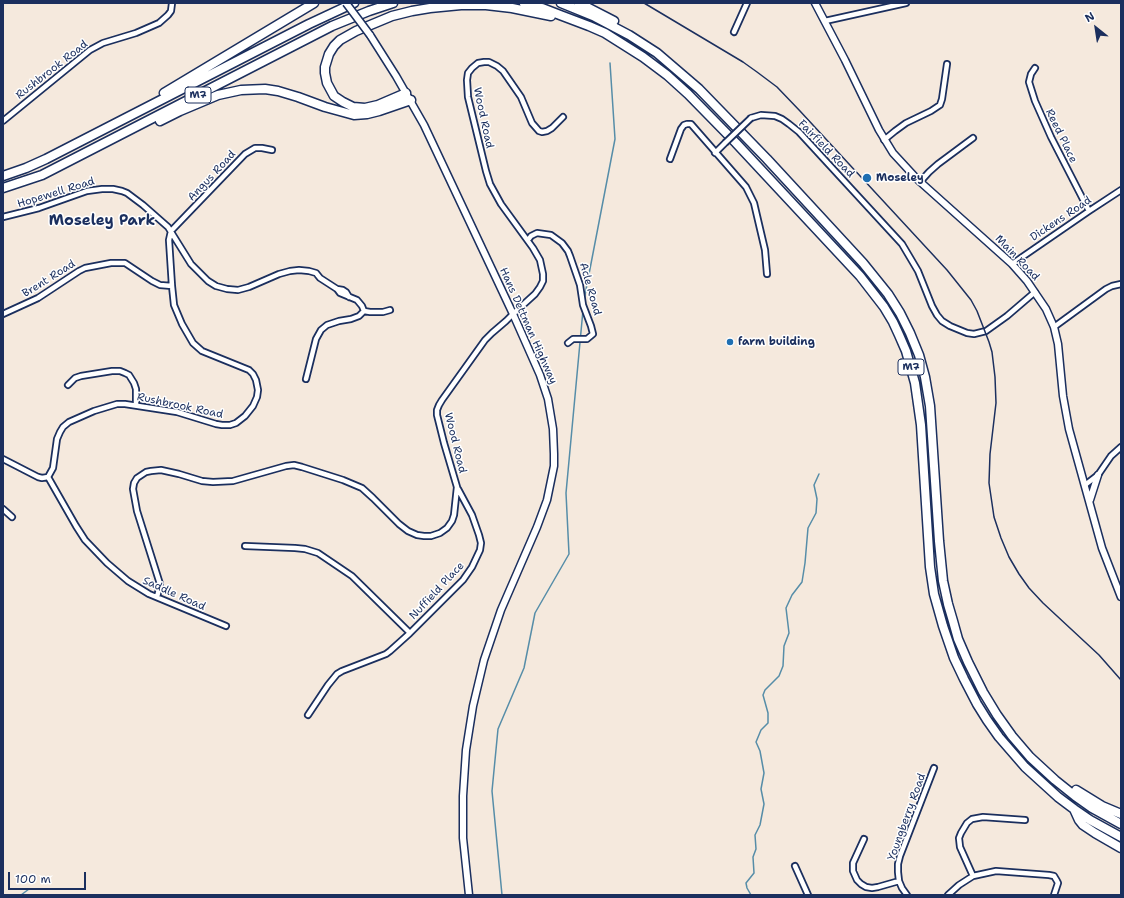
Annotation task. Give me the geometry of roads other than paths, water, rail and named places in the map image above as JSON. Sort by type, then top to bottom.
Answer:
[{"type":"highway","points":[[113,126],[184,81],[314,3]]},
{"type":"highway","name":"M7","points":[[3,176],[46,159],[113,126],[309,24],[354,3]]},
{"type":"highway","name":"M7","points":[[3,188],[42,175],[332,26],[393,3]]},
{"type":"highway","name":"M7","points":[[524,3],[542,8],[589,26],[622,43],[667,75],[688,94],[736,143],[860,276],[884,307],[893,322],[906,351],[915,383],[921,425],[930,567],[934,594],[954,658],[977,704],[999,737],[1025,767],[1058,797],[1074,809],[1090,820],[1121,837]]},
{"type":"highway","name":"M7","points":[[561,3],[598,19],[638,41],[657,53],[700,89],[863,263],[888,294],[910,333],[919,355],[925,377],[930,406],[943,581],[948,604],[961,644],[983,692],[1012,736],[1030,757],[1075,796],[1092,808],[1121,824]]},
{"type":"highway","points":[[579,3],[617,23],[638,41]]},
{"type":"highway","points":[[408,96],[366,108],[353,107],[343,102],[334,96],[325,78],[325,67],[329,54],[340,40],[362,28],[412,11],[444,6],[486,5],[512,8],[548,15],[589,26]]},
{"type":"highway","points":[[91,150],[109,147],[180,111],[218,95],[241,90],[265,89],[278,91],[330,109],[354,115],[379,111],[408,96]]},
{"type":"highway","points":[[1030,757],[1082,794],[1102,806],[1121,814]]},
{"type":"highway","points":[[1074,809],[1083,825],[1121,848]]},
{"type":"street","name":"Rushbrook Road","points":[[3,121],[90,50],[103,44],[136,34],[159,23],[171,11],[172,3]]},
{"type":"street","name":"Hans Dettman Highway","points":[[346,3],[370,35],[408,96],[431,139],[540,374],[552,416],[554,460],[546,505],[538,527],[501,610],[484,660],[473,706],[466,750],[462,796],[463,838],[469,895]]},
{"type":"street","points":[[734,32],[747,3]]},
{"type":"street","name":"Main Road","points":[[815,3],[884,140],[893,153],[920,182],[1012,264],[1035,292],[1046,309],[1054,327],[1058,344],[1065,410],[1105,556],[1121,597]]},
{"type":"street","points":[[825,22],[906,3]]},
{"type":"street","name":"Wood Road","points":[[157,597],[160,584],[137,511],[133,489],[137,478],[146,472],[161,470],[202,481],[222,482],[233,481],[279,467],[294,465],[362,488],[399,524],[408,531],[417,535],[424,536],[440,534],[447,528],[452,521],[456,507],[457,487],[444,444],[437,410],[442,400],[477,351],[492,333],[536,294],[543,281],[540,260],[528,240],[498,199],[486,171],[468,96],[468,73],[478,63],[489,62],[497,66],[521,97],[532,123],[538,131],[547,131],[563,117]]},
{"type":"street","points":[[884,140],[906,123],[940,105],[947,64]]},
{"type":"street","name":"Reed Place","points":[[1035,68],[1028,82],[1035,101],[1050,137],[1089,211]]},
{"type":"street","name":"Fairfield Road","points":[[715,153],[751,118],[761,115],[775,116],[782,119],[799,132],[902,244],[918,271],[937,315],[942,321],[950,326],[967,333],[974,334],[986,331],[1007,316],[1035,292]]},
{"type":"street","points":[[670,159],[681,129],[684,125],[691,124],[746,187],[754,203],[765,250],[767,274]]},
{"type":"street","points":[[920,182],[938,164],[973,138]]},
{"type":"street","name":"Angus Road","points":[[172,231],[244,154],[255,148],[272,150]]},
{"type":"street","name":"Hopewell Road","points":[[3,217],[39,208],[87,191],[102,188],[113,188],[127,194],[166,225],[172,231],[191,264],[208,281],[216,286],[238,290],[254,286],[279,274],[290,271],[309,271],[316,273],[320,278],[337,289],[346,292],[349,297],[357,300],[364,311]]},
{"type":"street","name":"Dickens Road","points":[[1012,264],[1121,190]]},
{"type":"street","points":[[172,231],[169,236],[168,244],[172,286]]},
{"type":"street","name":"Acle Road","points":[[528,240],[533,234],[537,233],[551,235],[562,243],[568,251],[576,271],[580,284],[583,305],[593,334],[587,339],[573,339],[568,343]]},
{"type":"street","name":"Brent Road","points":[[3,314],[38,298],[85,268],[111,263],[125,263],[152,281],[172,286]]},
{"type":"street","points":[[1054,327],[1106,289],[1121,284]]},
{"type":"street","name":"Rushbrook Road","points":[[48,477],[54,468],[56,445],[60,432],[69,422],[94,410],[125,404],[136,405],[177,412],[216,424],[230,424],[241,420],[253,406],[258,390],[253,374],[249,370],[202,351],[193,343],[176,311],[172,286]]},
{"type":"street","points":[[306,380],[316,339],[321,330],[327,325],[339,321],[352,320],[364,311],[383,312],[390,310]]},
{"type":"street","points":[[68,385],[76,378],[81,376],[112,371],[125,372],[129,375],[136,389],[136,405]]},
{"type":"street","points":[[1085,486],[1098,475],[1111,456],[1121,447]]},
{"type":"street","points":[[3,459],[38,477],[48,477]]},
{"type":"street","points":[[1090,501],[1098,475]]},
{"type":"street","name":"Saddle Road","points":[[48,477],[85,540],[128,581],[143,591],[226,626]]},
{"type":"street","name":"Nuffield Place","points":[[308,715],[337,674],[386,654],[410,633],[463,580],[472,568],[480,550],[481,543],[478,529],[472,514],[457,487]]},
{"type":"street","points":[[3,510],[12,517]]},
{"type":"street","points":[[245,546],[295,548],[318,553],[352,576],[410,633]]},
{"type":"street","name":"Youngberry Road","points":[[899,882],[898,864],[900,856],[934,768]]},
{"type":"street","points":[[973,876],[960,847],[959,838],[967,823],[972,819],[984,818],[1024,820]]},
{"type":"street","points":[[864,839],[853,863],[853,870],[857,880],[866,887],[872,888],[899,882],[907,895]]},
{"type":"street","points":[[795,866],[808,895]]},
{"type":"street","points":[[948,895],[959,885],[973,876],[996,871],[1054,876],[1058,886],[1054,895]]},
{"type":"waterway","points":[[584,300],[615,139],[610,63]]},
{"type":"waterway","points":[[502,895],[492,791],[498,729],[524,668],[535,613],[569,554],[566,493],[583,310]]},
{"type":"waterway","points":[[751,895],[746,883],[754,873],[753,857],[756,849],[755,835],[760,825],[764,804],[761,789],[764,773],[760,751],[756,742],[761,730],[768,723],[768,713],[763,695],[765,690],[779,676],[783,666],[784,646],[789,633],[786,608],[792,595],[802,582],[808,528],[816,513],[817,499],[814,485],[819,474]]},
{"type":"waterway","points":[[21,895],[29,889]]},
{"type":"railway","points":[[644,3],[743,62],[777,87],[947,270],[971,300],[977,311],[992,352],[996,403],[990,454],[989,483],[994,517],[1001,538],[1009,557],[1029,588],[1099,655],[1121,680]]},
{"type":"place","name":"Moseley","points":[[867,178]]},
{"type":"place","name":"farm building","points":[[730,342]]},
{"type":"district","name":"Moseley Park","points":[[102,221]]}]
